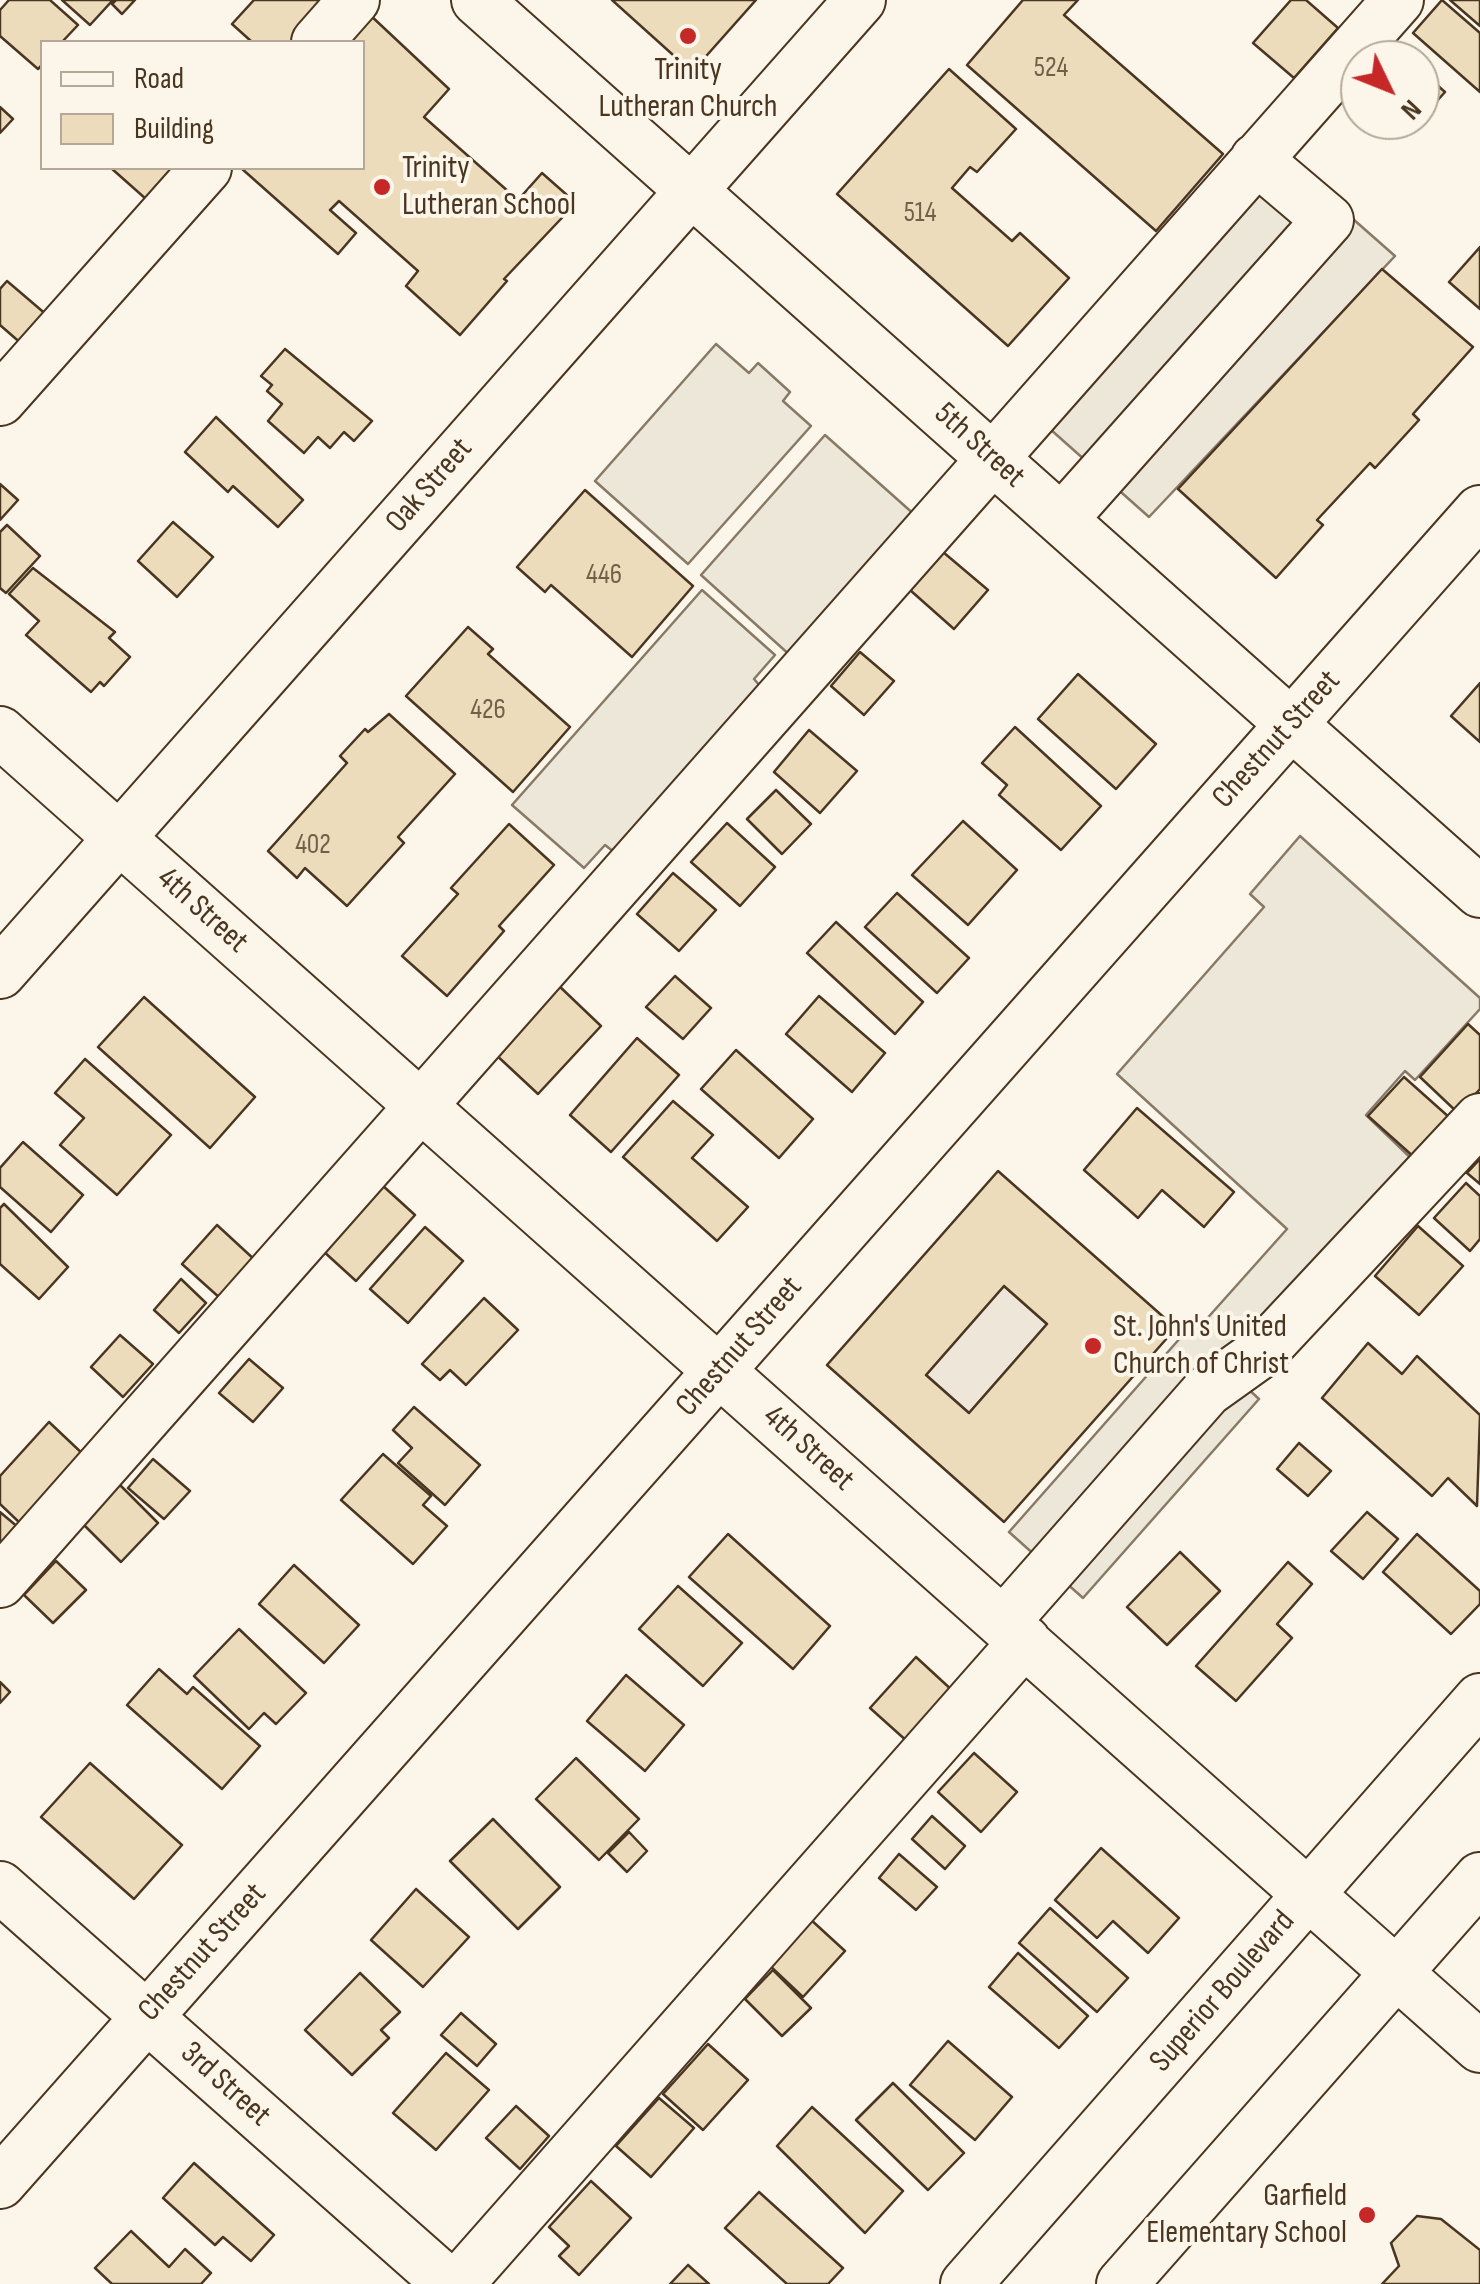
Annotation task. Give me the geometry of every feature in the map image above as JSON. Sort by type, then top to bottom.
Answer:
[{"type":"street","points":[[319,40],[354,0]]},
{"type":"street","name":"5th Street","points":[[478,0],[1480,892]]},
{"type":"street","name":"Oak Street","points":[[0,973],[860,0]]},
{"type":"street","points":[[0,1582],[1398,0]]},
{"type":"street","points":[[1062,519],[1328,220],[1256,159]]},
{"type":"street","points":[[0,400],[204,170]]},
{"type":"street","name":"Chestnut Street","points":[[0,2183],[1480,511]]},
{"type":"street","name":"4th Street","points":[[0,732],[1480,2047]]},
{"type":"street","points":[[458,2284],[1014,1632],[1207,1391],[1263,1352],[1480,1118]]},
{"type":"street","name":"Superior Boulevard","points":[[966,2284],[1480,1699]]},
{"type":"street","points":[[1122,2284],[1480,1878]]},
{"type":"street","name":"3rd Street","points":[[0,1888],[449,2284]]},
{"type":"shaded area","points":[[1286,160],[1395,256],[1149,517],[1050,429]]},
{"type":"shaded area","points":[[716,344],[749,373],[758,363],[790,392],[783,401],[811,426],[688,564],[595,481]]},
{"type":"shaded area","points":[[825,435],[916,516],[792,657],[701,575]]},
{"type":"shaded area","points":[[702,590],[775,655],[754,679],[760,686],[614,852],[605,845],[584,868],[512,805]]},
{"type":"shaded area","points":[[1300,836],[1480,998],[1480,1009],[1415,1080],[1405,1071],[1366,1115],[1415,1162],[1232,1374],[1259,1399],[1083,1598],[1009,1532],[1189,1328],[1195,1332],[1287,1229],[1117,1074],[1264,907],[1250,894]]},
{"type":"shaded area","points":[[1004,1286],[1047,1324],[969,1413],[926,1375]]},
{"type":"building","points":[[9,0],[50,0],[78,25],[64,40],[40,40],[38,69],[0,36],[0,10]]},
{"type":"building","points":[[62,0],[113,0],[90,25]]},
{"type":"building","points":[[116,0],[135,0],[122,14],[112,4]]},
{"type":"building","points":[[254,0],[332,0],[297,40],[250,40],[232,24]]},
{"type":"building","name":"Trinity Lutheran Church","points":[[612,0],[756,0],[692,72]]},
{"type":"building","points":[[1023,0],[1078,0],[1064,15],[1223,154],[1156,231],[967,65]]},
{"type":"building","points":[[1291,0],[1306,0],[1338,28],[1294,78],[1253,43]]},
{"type":"building","points":[[1442,0],[1480,33],[1480,92],[1440,57],[1440,40],[1421,40],[1413,33]]},
{"type":"building","points":[[1450,0],[1480,0],[1480,26]]},
{"type":"building","name":"Trinity Lutheran School","points":[[369,14],[449,89],[424,117],[518,200],[542,173],[576,203],[504,279],[507,281],[460,335],[406,286],[418,271],[339,201],[330,210],[356,233],[338,254],[243,170],[365,170],[365,40],[346,40]]},
{"type":"building","points":[[949,69],[1016,129],[977,172],[970,167],[952,188],[1012,241],[1020,233],[1069,278],[1008,346],[837,194]]},
{"type":"building","points":[[0,107],[13,119],[0,133]]},
{"type":"building","points":[[113,170],[173,170],[146,199]]},
{"type":"building","points":[[1480,247],[1480,309],[1449,282]]},
{"type":"building","points":[[1382,269],[1473,347],[1413,414],[1419,420],[1375,468],[1370,463],[1317,520],[1323,525],[1276,578],[1178,489]]},
{"type":"building","points":[[7,281],[48,316],[23,345],[0,325],[0,289]]},
{"type":"building","points":[[285,349],[372,421],[354,441],[344,432],[330,448],[318,437],[304,453],[268,421],[282,404],[267,391],[272,385],[261,376]]},
{"type":"building","points":[[216,417],[303,500],[278,527],[233,486],[228,492],[185,452]]},
{"type":"building","points":[[0,484],[18,500],[0,520]]},
{"type":"building","points":[[585,490],[693,586],[632,657],[551,585],[545,592],[517,567]]},
{"type":"building","points":[[173,522],[213,557],[177,597],[138,561]]},
{"type":"building","points":[[7,525],[40,556],[6,593],[0,588],[0,532]]},
{"type":"building","points":[[943,552],[988,590],[954,629],[910,590]]},
{"type":"building","points":[[33,568],[115,632],[109,638],[130,657],[104,686],[100,682],[91,692],[26,635],[39,621],[9,594]]},
{"type":"building","points":[[468,627],[493,649],[488,654],[570,727],[513,792],[406,696]]},
{"type":"building","points":[[860,652],[894,681],[864,715],[831,686]]},
{"type":"building","points":[[1078,674],[1156,744],[1116,789],[1038,719]]},
{"type":"building","points":[[1480,683],[1480,742],[1451,716]]},
{"type":"building","points":[[389,714],[455,774],[398,837],[404,843],[347,906],[305,868],[297,878],[268,851],[347,763],[340,756],[365,729],[368,732]]},
{"type":"building","points":[[1015,727],[1101,806],[1061,850],[999,795],[1007,785],[982,763]]},
{"type":"building","points":[[809,730],[857,771],[820,813],[774,772]]},
{"type":"building","points":[[776,790],[811,824],[782,854],[747,819]]},
{"type":"building","points":[[963,821],[1017,870],[968,925],[912,875]]},
{"type":"building","points":[[727,823],[775,867],[740,906],[691,862]]},
{"type":"building","points":[[509,824],[554,865],[499,926],[504,931],[447,996],[402,956],[458,894],[451,888]]},
{"type":"building","points":[[673,873],[716,910],[679,951],[637,914]]},
{"type":"building","points":[[897,893],[969,958],[937,993],[865,927]]},
{"type":"building","points":[[836,922],[923,1002],[895,1034],[807,953]]},
{"type":"building","points":[[675,976],[711,1008],[683,1039],[646,1007]]},
{"type":"building","points":[[557,984],[601,1026],[538,1094],[493,1052]]},
{"type":"building","points":[[819,996],[885,1053],[852,1092],[786,1034]]},
{"type":"building","points":[[144,997],[255,1097],[210,1148],[98,1047]]},
{"type":"building","points":[[1468,1024],[1480,1035],[1480,1089],[1458,1113],[1420,1077]]},
{"type":"building","points":[[637,1038],[679,1075],[611,1152],[570,1115]]},
{"type":"building","points":[[736,1050],[813,1119],[779,1158],[701,1089]]},
{"type":"building","points":[[85,1059],[171,1135],[117,1195],[60,1145],[84,1118],[55,1093]]},
{"type":"building","points":[[1404,1077],[1450,1118],[1415,1158],[1368,1116]]},
{"type":"building","points":[[673,1101],[713,1135],[692,1158],[748,1207],[717,1241],[623,1157]]},
{"type":"building","points":[[1137,1108],[1234,1192],[1204,1227],[1162,1190],[1138,1218],[1084,1170]]},
{"type":"building","points":[[23,1142],[83,1195],[51,1232],[0,1187],[0,1168]]},
{"type":"building","points":[[1480,1159],[1480,1184],[1467,1173]]},
{"type":"building","name":"St. John's United Church of Christ","points":[[998,1171],[1176,1328],[1004,1522],[827,1365]],"holes":[[[1004,1286],[1047,1324],[969,1413],[926,1375]]]},
{"type":"building","points":[[1466,1183],[1480,1196],[1480,1239],[1470,1251],[1434,1218]]},
{"type":"building","points":[[382,1185],[415,1215],[356,1281],[322,1250]]},
{"type":"building","points":[[4,1204],[68,1267],[39,1299],[0,1264],[0,1208]]},
{"type":"building","points":[[217,1225],[256,1261],[221,1299],[182,1264]]},
{"type":"building","points":[[1418,1226],[1463,1266],[1419,1315],[1375,1276]]},
{"type":"building","points":[[425,1227],[463,1261],[408,1323],[370,1289]]},
{"type":"building","points":[[181,1279],[206,1303],[179,1333],[154,1310]]},
{"type":"building","points":[[484,1298],[518,1330],[466,1385],[450,1370],[440,1380],[422,1364]]},
{"type":"building","points":[[120,1335],[153,1364],[123,1397],[91,1367]]},
{"type":"building","points":[[1368,1343],[1402,1374],[1417,1356],[1480,1415],[1477,1506],[1448,1478],[1432,1496],[1322,1398]]},
{"type":"building","points":[[249,1359],[283,1388],[253,1422],[219,1393]]},
{"type":"building","points":[[414,1407],[480,1465],[445,1505],[398,1463],[412,1448],[393,1430]]},
{"type":"building","points":[[49,1422],[85,1456],[22,1525],[0,1504],[0,1476]]},
{"type":"building","points":[[1299,1443],[1331,1471],[1308,1496],[1277,1469]]},
{"type":"building","points":[[383,1454],[431,1496],[423,1505],[447,1526],[413,1564],[341,1500]]},
{"type":"building","points":[[153,1459],[190,1491],[164,1519],[128,1488]]},
{"type":"building","points":[[119,1484],[158,1523],[121,1562],[82,1523]]},
{"type":"building","points":[[0,1512],[19,1528],[0,1550]]},
{"type":"building","points":[[1367,1512],[1398,1539],[1363,1579],[1331,1551]]},
{"type":"building","points":[[728,1534],[830,1626],[793,1669],[689,1577]]},
{"type":"building","points":[[1417,1534],[1480,1591],[1480,1604],[1451,1634],[1383,1572]]},
{"type":"building","points":[[1180,1552],[1220,1591],[1167,1645],[1127,1607]]},
{"type":"building","points":[[56,1561],[86,1590],[53,1623],[24,1595]]},
{"type":"building","points":[[1288,1562],[1312,1584],[1277,1624],[1292,1638],[1236,1701],[1196,1666]]},
{"type":"building","points":[[294,1565],[359,1625],[324,1663],[259,1604]]},
{"type":"building","points":[[678,1586],[742,1643],[703,1686],[639,1629]]},
{"type":"building","points":[[239,1629],[306,1693],[276,1724],[264,1713],[249,1729],[194,1676]]},
{"type":"building","points":[[916,1657],[954,1692],[909,1743],[870,1708]]},
{"type":"building","points":[[159,1669],[187,1694],[193,1687],[260,1746],[222,1789],[127,1705]]},
{"type":"building","points":[[626,1675],[684,1725],[645,1771],[587,1721]]},
{"type":"building","points":[[0,1682],[10,1692],[0,1703]]},
{"type":"building","points":[[974,1753],[1017,1792],[981,1832],[938,1792]]},
{"type":"building","points":[[576,1758],[639,1819],[599,1860],[536,1799]]},
{"type":"building","points":[[90,1763],[182,1845],[134,1899],[41,1817]]},
{"type":"building","points":[[932,1816],[965,1846],[945,1869],[912,1839]]},
{"type":"building","points":[[493,1819],[560,1887],[518,1929],[450,1861]]},
{"type":"building","points":[[629,1832],[647,1851],[627,1872],[608,1853]]},
{"type":"building","points":[[1101,1848],[1179,1918],[1148,1953],[1113,1921],[1097,1938],[1055,1900]]},
{"type":"building","points":[[899,1854],[937,1887],[916,1910],[879,1878]]},
{"type":"building","points":[[416,1889],[469,1937],[423,1987],[371,1940]]},
{"type":"building","points":[[1050,1908],[1128,1978],[1097,2012],[1019,1943]]},
{"type":"building","points":[[809,1918],[845,1951],[803,1997],[768,1964]]},
{"type":"building","points":[[1018,1953],[1088,2016],[1059,2048],[989,1987]]},
{"type":"building","points":[[773,1970],[811,2008],[782,2036],[745,1999]]},
{"type":"building","points":[[360,1973],[400,2012],[381,2030],[389,2038],[352,2075],[305,2030]]},
{"type":"building","points":[[461,2013],[496,2044],[477,2066],[441,2035]]},
{"type":"building","points":[[948,2041],[1012,2097],[975,2140],[910,2085]]},
{"type":"building","points":[[708,2044],[748,2080],[703,2130],[663,2094]]},
{"type":"building","points":[[446,2053],[489,2090],[436,2150],[393,2113]]},
{"type":"building","points":[[893,2083],[964,2153],[928,2190],[856,2120]]},
{"type":"building","points":[[659,2098],[694,2128],[651,2177],[616,2146]]},
{"type":"building","points":[[516,2106],[549,2136],[520,2169],[486,2138]]},
{"type":"building","points":[[812,2107],[903,2191],[865,2233],[777,2146]]},
{"type":"building","points":[[194,2163],[274,2235],[251,2261],[223,2237],[215,2245],[163,2198]]},
{"type":"building","points":[[591,2181],[631,2218],[579,2275],[559,2256],[569,2246],[549,2227]]},
{"type":"building","points":[[759,2192],[843,2268],[828,2284],[787,2284],[725,2228]]},
{"type":"building","points":[[1417,2216],[1441,2219],[1480,2250],[1480,2284],[1382,2284],[1399,2266],[1391,2243]]},
{"type":"building","points":[[131,2231],[169,2267],[185,2249],[211,2273],[201,2284],[112,2284],[95,2268]]},
{"type":"building","points":[[688,2265],[709,2284],[670,2284]]},
{"type":"place","name":"Trinity Lutheran Church","points":[[688,36]]},
{"type":"place","name":"Trinity Lutheran School","points":[[382,187]]},
{"type":"place","name":"St. John's United Church of Christ","points":[[1093,1346]]},
{"type":"place","name":"Garfield Elementary School","points":[[1367,2215]]}]
